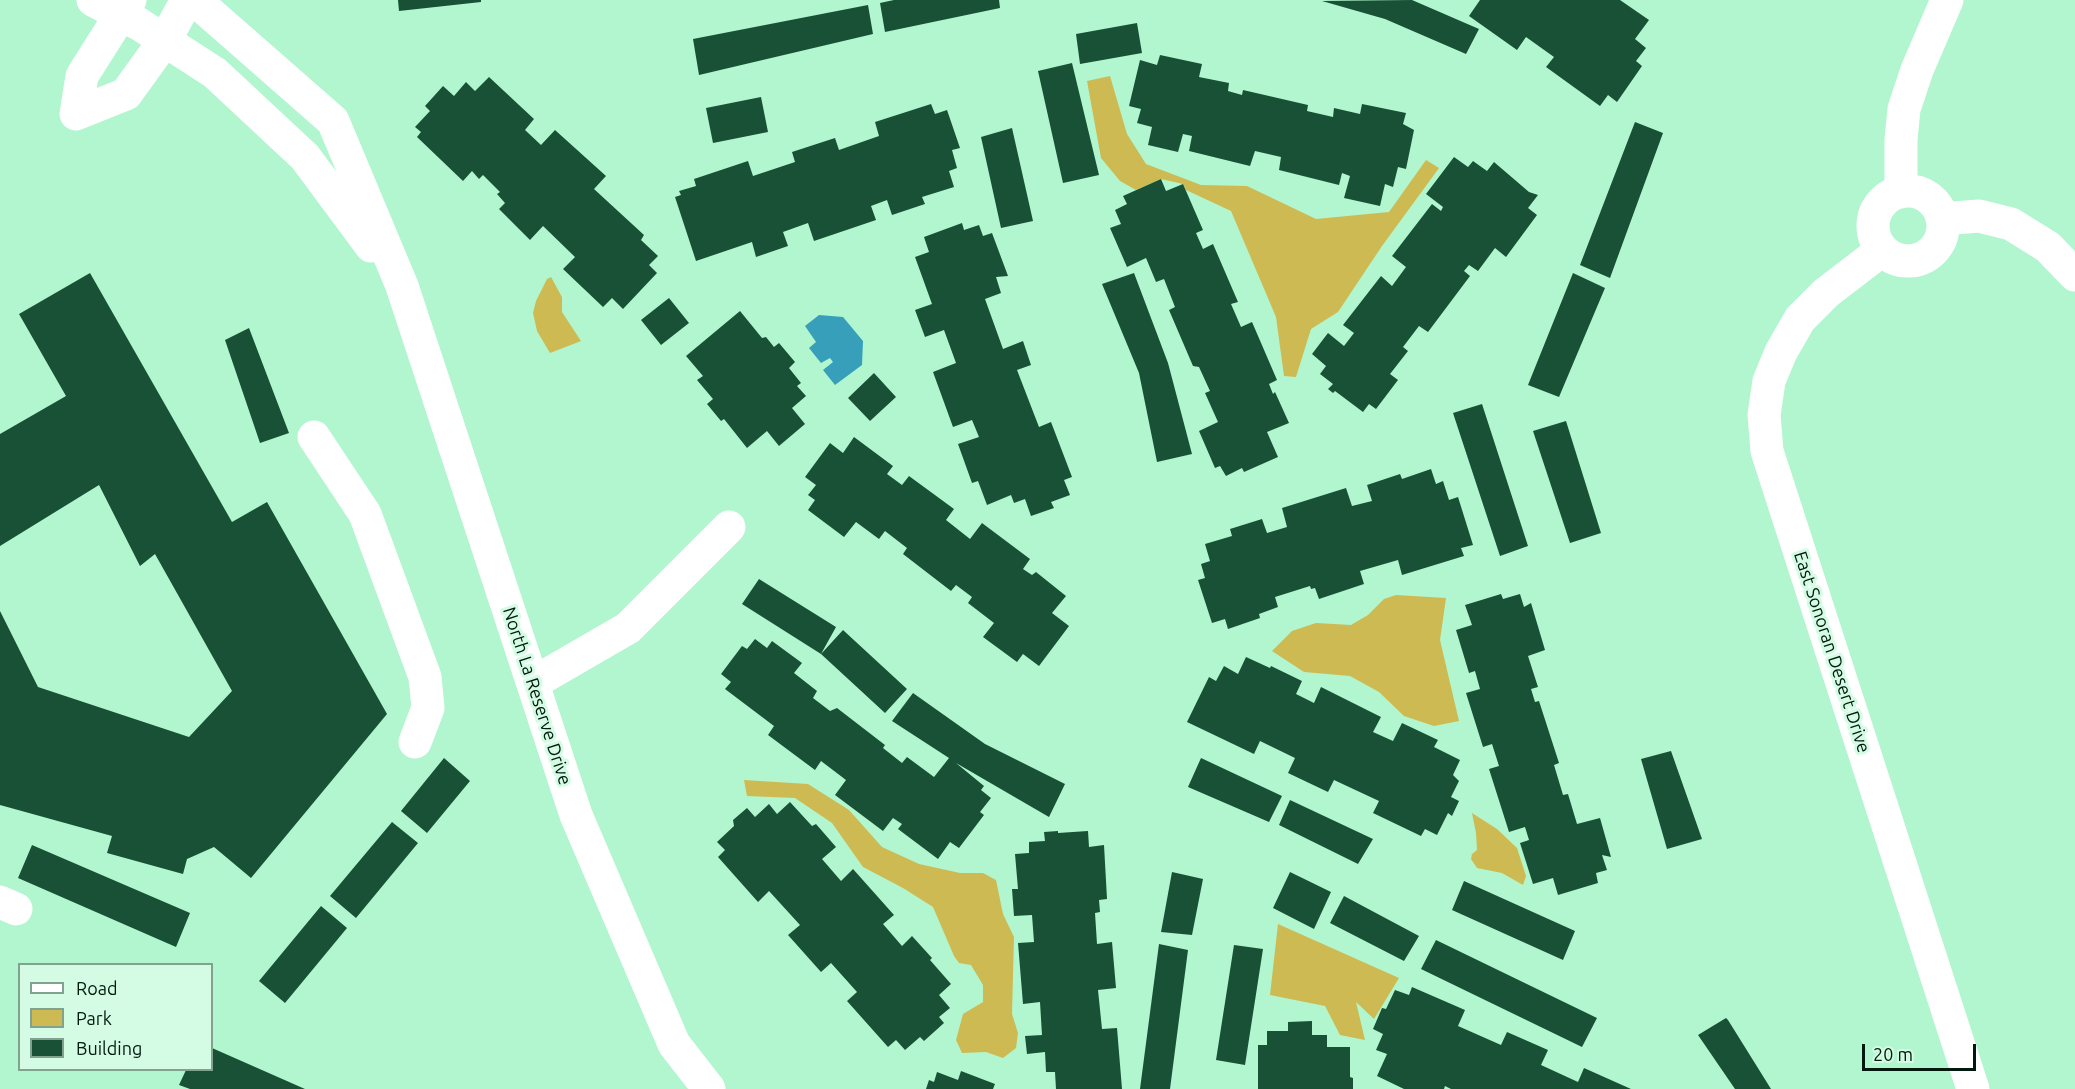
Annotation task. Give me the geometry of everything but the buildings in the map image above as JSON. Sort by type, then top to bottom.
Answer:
[{"type":"street","name":"North La Reserve Drive","points":[[93,0],[126,7],[165,40],[215,73],[305,157],[402,286]]},
{"type":"street","points":[[126,7],[82,76],[76,114],[126,94],[165,40],[187,0]]},
{"type":"street","name":"North La Reserve Drive","points":[[195,0],[333,121],[402,286],[576,815],[674,1044],[709,1089]]},
{"type":"street","points":[[1901,192],[1900,140],[1904,109],[1917,70],[1947,0]]},
{"type":"street","points":[[1901,192],[1913,192],[1924,196],[1938,208],[1942,219],[1941,238],[1935,248],[1926,256],[1914,261],[1902,261],[1891,257],[1882,250],[1874,234],[1875,215],[1885,200],[1901,192]]},
{"type":"street","points":[[1942,219],[1979,216],[2011,224],[2048,247],[2075,275]]},
{"type":"street","name":"East Sonoran Desert Drive","points":[[1882,250],[1826,293],[1800,319],[1781,352],[1767,392],[1764,415],[1767,451],[1972,1089]]},
{"type":"street","points":[[314,437],[365,513],[425,677],[428,708],[415,742]]},
{"type":"street","points":[[532,683],[628,628],[729,527]]},
{"type":"green space","points":[[1110,76],[1127,134],[1146,164],[1201,185],[1247,186],[1316,219],[1389,212],[1426,160],[1439,168],[1382,246],[1338,312],[1311,329],[1296,377],[1284,376],[1276,317],[1231,211],[1186,190],[1183,184],[1161,179],[1136,190],[1120,181],[1101,158],[1087,81]]},
{"type":"green space","points":[[551,277],[562,297],[562,312],[581,341],[550,353],[537,331],[533,313],[547,279]]},
{"type":"green space","points":[[1396,595],[1446,598],[1440,640],[1459,721],[1434,726],[1404,716],[1379,692],[1350,676],[1304,672],[1272,651],[1292,631],[1316,623],[1351,625],[1368,615],[1384,599]]},
{"type":"green space","points":[[744,780],[808,784],[849,810],[882,847],[919,864],[960,873],[983,873],[996,880],[1003,914],[1014,937],[1012,1014],[1018,1033],[1016,1048],[1003,1058],[986,1052],[962,1053],[956,1040],[963,1014],[983,1002],[983,985],[971,965],[959,963],[954,956],[933,907],[863,867],[832,823],[795,798],[747,796]]},
{"type":"green space","points":[[1472,813],[1497,829],[1517,848],[1526,876],[1523,885],[1502,873],[1477,868],[1471,859],[1472,854],[1477,850]]},
{"type":"green space","points":[[1278,924],[1399,978],[1374,1019],[1356,1002],[1365,1040],[1340,1035],[1325,1006],[1270,995]]},
{"type":"water","points":[[819,315],[843,317],[863,341],[862,365],[835,385],[823,370],[833,362],[830,358],[821,363],[809,348],[816,342],[805,326]]}]
